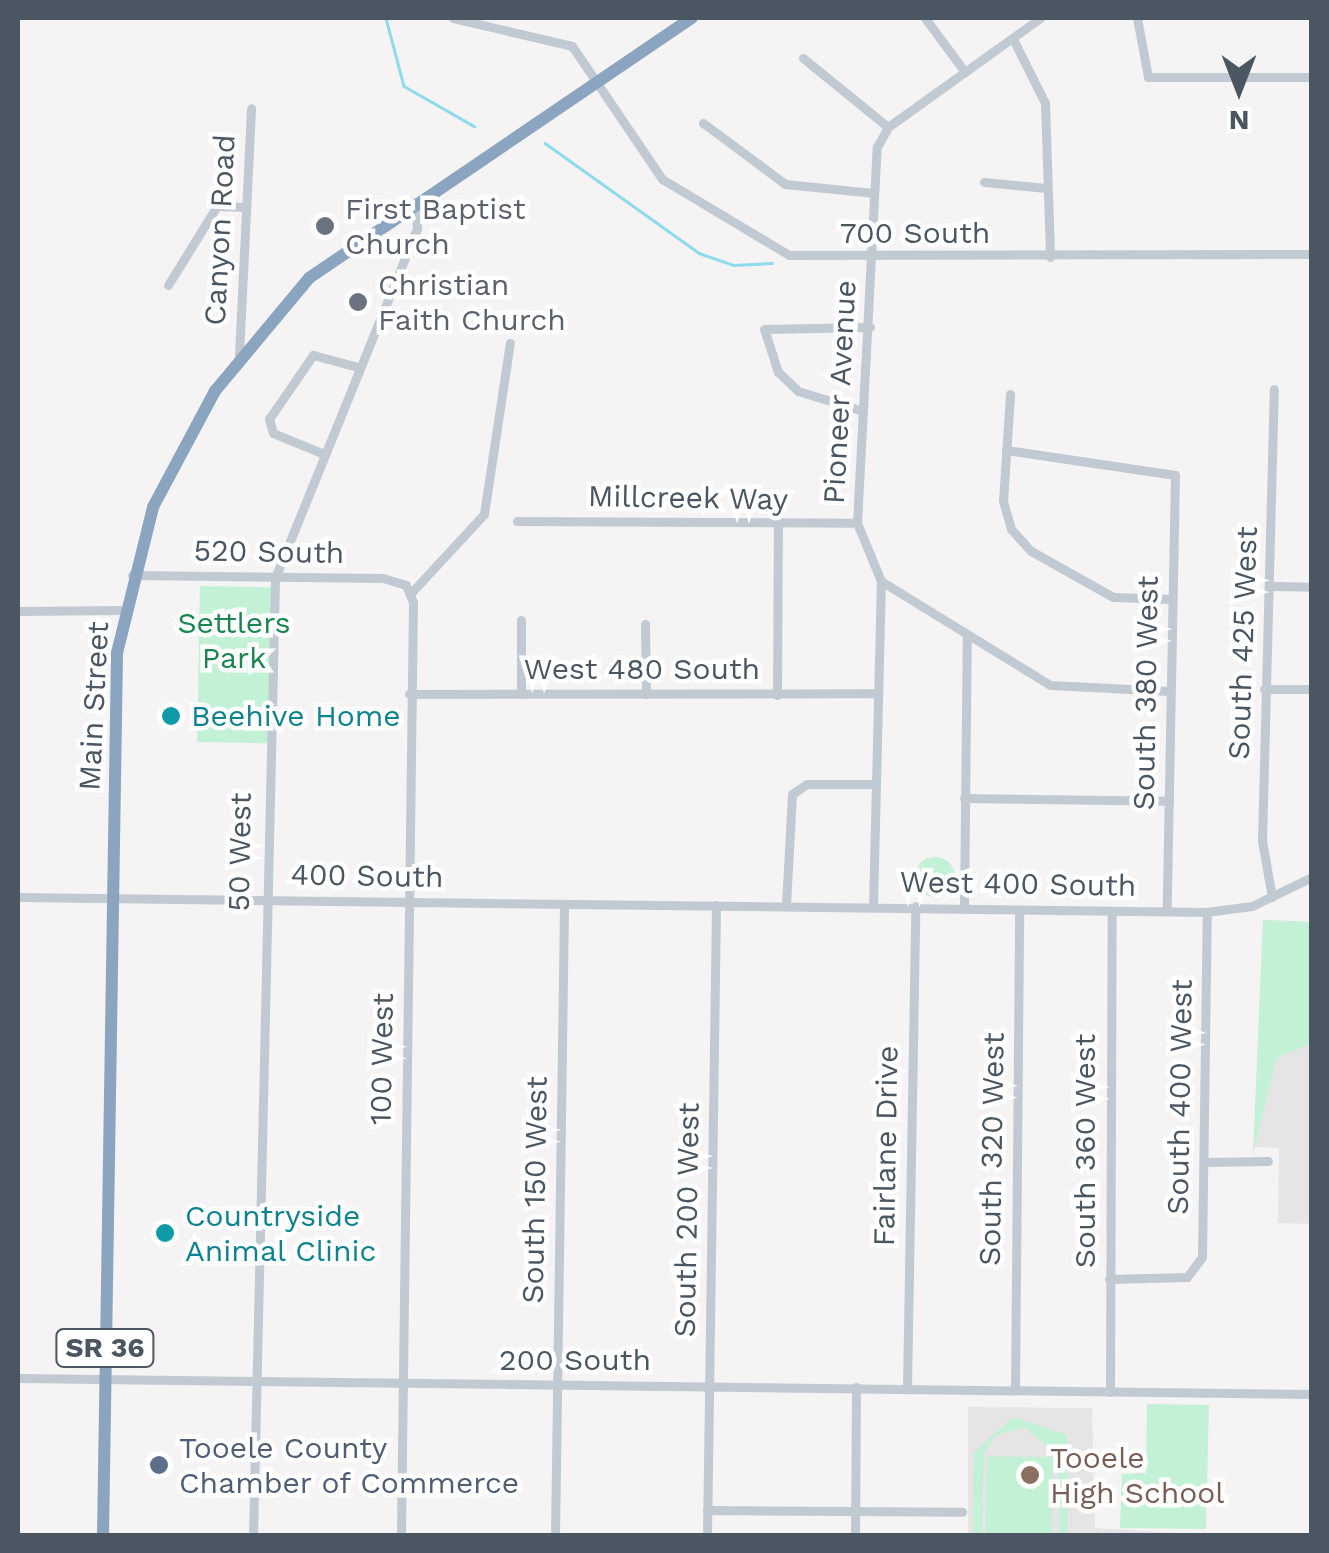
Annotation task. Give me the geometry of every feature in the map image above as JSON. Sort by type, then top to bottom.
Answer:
[{"type":"highway","name":"Main Street","points":[[103,1536],[112,898],[124,610],[131,576],[174,460],[240,356],[309,278],[414,199],[692,18]]},
{"type":"street","name":"700 South","points":[[452,18],[546,34],[572,46],[598,76],[662,180],[789,254],[873,258],[1312,254]]},
{"type":"street","points":[[925,18],[965,72]]},
{"type":"street","points":[[803,58],[888,127],[1014,41],[1040,18]]},
{"type":"street","points":[[1137,18],[1148,77],[1312,77]]},
{"type":"street","points":[[1014,41],[1042,86],[1050,257]]},
{"type":"street","name":"Canyon Road","points":[[240,356],[251,108]]},
{"type":"street","points":[[703,123],[785,184],[872,193]]},
{"type":"street","name":"Pioneer Avenue","points":[[873,906],[874,693],[881,580],[857,524],[870,327],[872,193],[888,127]]},
{"type":"street","points":[[984,182],[1046,188]]},
{"type":"street","name":"50 West","points":[[253,1536],[274,578],[417,228],[414,199]]},
{"type":"street","points":[[168,285],[217,206],[246,207]]},
{"type":"street","points":[[863,411],[798,391],[778,372],[764,329],[870,327]]},
{"type":"street","points":[[408,590],[484,514],[510,343]]},
{"type":"street","points":[[324,454],[268,422],[317,354],[358,368]]},
{"type":"street","name":"South 425 West","points":[[1272,897],[1262,841],[1264,603],[1273,586],[1274,390]]},
{"type":"street","points":[[1010,394],[1003,501],[1031,551],[1113,598],[1172,599]]},
{"type":"street","name":"South 380 West","points":[[1006,450],[1175,475],[1167,911]]},
{"type":"street","name":"Millcreek Way","points":[[517,521],[857,524]]},
{"type":"street","points":[[777,694],[778,525]]},
{"type":"street","name":"520 South","points":[[131,576],[274,578],[408,590]]},
{"type":"street","points":[[881,580],[1050,685],[1170,691]]},
{"type":"street","points":[[1273,586],[1312,587]]},
{"type":"street","name":"100 West","points":[[400,1536],[408,590]]},
{"type":"street","points":[[18,610],[124,610]]},
{"type":"street","points":[[521,620],[521,694]]},
{"type":"street","points":[[645,624],[646,694]]},
{"type":"street","points":[[964,907],[967,636]]},
{"type":"street","points":[[1264,690],[1312,689]]},
{"type":"street","name":"West 480 South","points":[[409,694],[874,693]]},
{"type":"street","points":[[786,905],[792,794],[806,784],[874,784]]},
{"type":"street","points":[[964,798],[1169,801]]},
{"type":"street","name":"West 400 South","points":[[716,906],[1207,912],[1272,897],[1312,877]]},
{"type":"street","name":"400 South","points":[[18,897],[716,906]]},
{"type":"street","name":"South 150 West","points":[[555,1536],[564,904]]},
{"type":"street","name":"South 200 West","points":[[707,1536],[716,906]]},
{"type":"street","name":"Fairlane Drive","points":[[907,1387],[915,906]]},
{"type":"street","name":"South 320 West","points":[[1015,1390],[1020,910]]},
{"type":"street","name":"South 360 West","points":[[1110,1392],[1112,911]]},
{"type":"street","name":"South 400 West","points":[[1109,1279],[1187,1278],[1202,1257],[1207,912]]},
{"type":"street","points":[[1205,1162],[1268,1162]]},
{"type":"street","name":"200 South","points":[[18,1378],[1312,1394]]},
{"type":"street","points":[[855,1536],[856,1387]]},
{"type":"street","points":[[707,1510],[962,1512]]},
{"type":"shaded area","points":[[1263,920],[1311,922],[1311,1224],[1278,1223],[1279,1148],[1254,1147]]},
{"type":"shaded area","name":"Tooele High School","points":[[968,1407],[1092,1408],[1095,1528],[1214,1535],[968,1535]]},
{"type":"green space","name":"Settlers Park","points":[[200,586],[271,587],[268,743],[197,742]]},
{"type":"green space","points":[[935,857],[949,863],[955,877],[949,891],[935,897],[921,891],[915,877],[921,863]]},
{"type":"green space","points":[[1263,920],[1311,922],[1312,1043],[1277,1058],[1253,1154]]},
{"type":"green space","points":[[1147,1404],[1209,1405],[1206,1529],[1120,1528],[1122,1474],[1146,1473]]},
{"type":"green space","points":[[1013,1417],[1067,1435],[1067,1535],[1059,1535],[1058,1456],[1024,1427],[995,1436],[984,1453],[982,1535],[973,1535],[974,1452]]},
{"type":"green space","points":[[987,1456],[1053,1457],[1052,1536],[986,1535]]},
{"type":"waterway","points":[[386,18],[404,86],[474,126]]},
{"type":"waterway","points":[[545,143],[699,253],[733,265],[772,263]]},
{"type":"place","name":"First Baptist Church","points":[[325,226]]},
{"type":"place","name":"Christian Faith Church","points":[[358,302]]},
{"type":"place","name":"Beehive Home","points":[[171,716]]},
{"type":"place","name":"Countryside Animal Clinic","points":[[165,1233]]},
{"type":"place","name":"Tooele County Chamber of Commerce","points":[[159,1465]]},
{"type":"place","name":"Tooele High School","points":[[1030,1475]]}]
